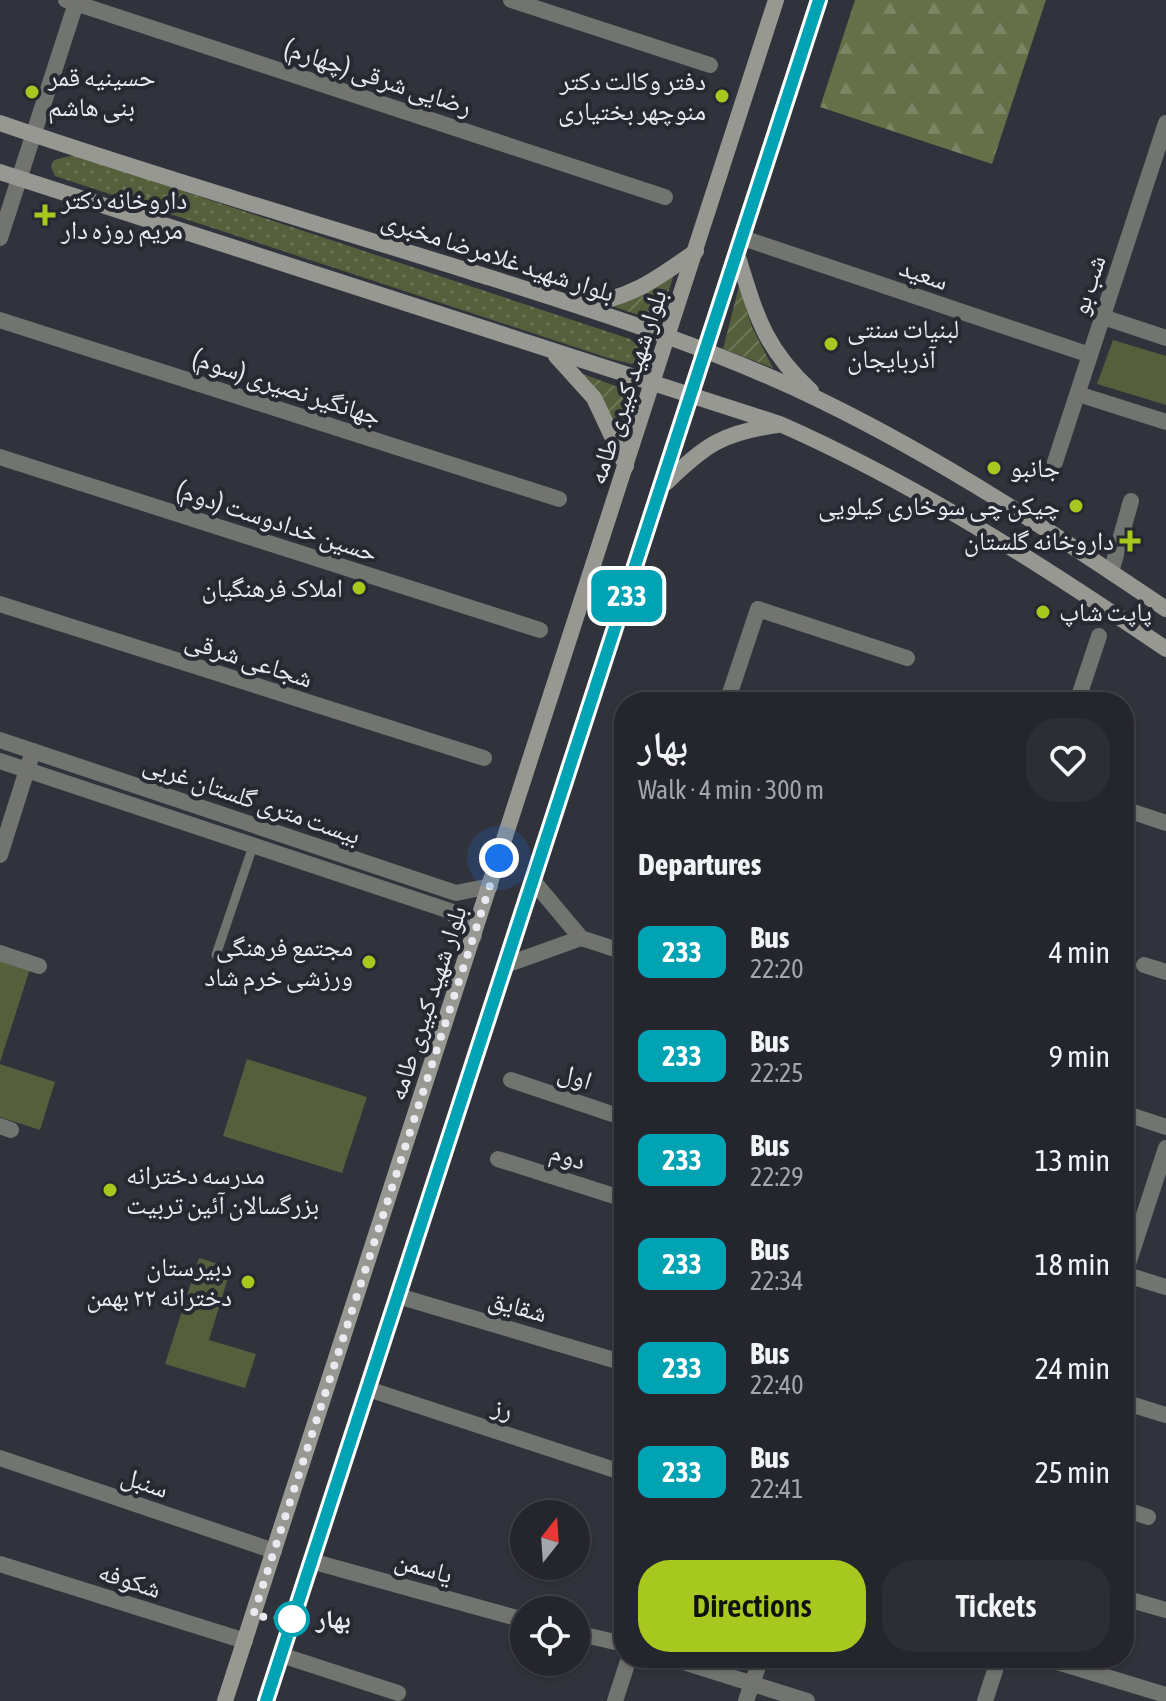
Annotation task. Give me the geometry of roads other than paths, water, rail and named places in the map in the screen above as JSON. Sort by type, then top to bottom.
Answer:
[{"type":"main road","name":"بلوار شهید کبیری طامه","points":[[225,1701],[776,0]]},
{"type":"main road","points":[[266,1701],[663,486],[818,0]]},
{"type":"main road","name":"بلوار شهید غلامرضا مخبری","points":[[0,123],[569,303],[706,352],[821,400],[1037,522],[1166,609]]},
{"type":"main road","points":[[0,172],[780,424],[837,449],[942,504],[1028,555],[1166,649]]},
{"type":"main road","points":[[740,246],[761,330],[786,369],[821,400]]},
{"type":"main road","points":[[569,303],[595,303],[635,291],[696,251]]},
{"type":"main road","points":[[552,352],[577,375],[594,398],[626,466]]},
{"type":"main road","points":[[663,486],[708,444],[739,431],[780,424]]},
{"type":"street","points":[[511,0],[710,65]]},
{"type":"street","points":[[0,238],[73,1]]},
{"type":"street","name":"رضایی شرقی (چهارم)","points":[[73,1],[665,197]]},
{"type":"street","name":"شب بو","points":[[1055,462],[1165,129]]},
{"type":"street","name":"سعید","points":[[740,246],[1090,355]]},
{"type":"street","points":[[1103,317],[1166,338]]},
{"type":"street","name":"جهانگیر نصیری (سوم)","points":[[0,320],[559,499]]},
{"type":"street","points":[[1078,394],[1166,422]]},
{"type":"street","name":"حسین خدادوست (دوم)","points":[[0,457],[540,630]]},
{"type":"street","points":[[1111,572],[1131,501]]},
{"type":"street","name":"شجاعی شرقی","points":[[0,604],[484,758]]},
{"type":"street","points":[[730,692],[758,609],[907,658]]},
{"type":"street","points":[[1080,692],[1099,636]]},
{"type":"street","name":"بیست متری گلستان غربی","points":[[0,740],[456,893],[490,886]]},
{"type":"street","points":[[0,855],[33,751]]},
{"type":"street","name":"بیست متری گلستان غربی","points":[[0,761],[450,911],[474,936]]},
{"type":"street","points":[[1134,812],[1166,823]]},
{"type":"street","points":[[534,882],[581,938],[614,949]]},
{"type":"street","points":[[506,965],[581,938]]},
{"type":"street","points":[[0,953],[39,966]]},
{"type":"street","points":[[1144,965],[1166,972]]},
{"type":"street","name":"اول","points":[[511,1080],[614,1115]]},
{"type":"street","points":[[1134,1116],[1166,1127]]},
{"type":"street","points":[[1134,1245],[1166,1148]]},
{"type":"street","name":"دوم","points":[[498,1159],[614,1196]]},
{"type":"street","points":[[1134,1278],[1166,1287]]},
{"type":"street","name":"شقایق","points":[[398,1296],[614,1360]]},
{"type":"street","name":"رز","points":[[368,1389],[614,1470]]},
{"type":"street","points":[[1134,1405],[1166,1415]]},
{"type":"street","name":"سنبل","points":[[0,1458],[274,1551]]},
{"type":"street","points":[[1134,1512],[1148,1517]]},
{"type":"street","name":"یاسمن","points":[[311,1561],[510,1616]]},
{"type":"street","name":"شکوفه","points":[[0,1564],[245,1641]]},
{"type":"street","points":[[1134,1600],[1166,1610]]},
{"type":"street","points":[[590,1636],[614,1642]]},
{"type":"street","points":[[281,1655],[398,1693]]},
{"type":"street","points":[[615,1701],[626,1668]]},
{"type":"street","points":[[702,1668],[807,1701]]},
{"type":"street","points":[[746,1701],[758,1668]]},
{"type":"street","points":[[985,1701],[996,1668]]},
{"type":"street","points":[[1077,1668],[1166,1695]]},
{"type":"lane","points":[[216,955],[253,846]]},
{"type":"place","name":"حسینیه قمر بنی هاشم","points":[[32,92]]},
{"type":"place","name":"دفتر وکالت دکتر منوچهر بختیاری","points":[[722,96]]},
{"type":"place","name":"داروخانه دکتر مریم روزه دار","points":[[45,215]]},
{"type":"place","name":"لبنیات سنتی آذربایجان","points":[[831,344]]},
{"type":"place","name":"جانبو","points":[[994,468]]},
{"type":"place","name":"چیکن چی سوخاری کیلویی","points":[[1076,506]]},
{"type":"place","name":"داروخانه گلستان","points":[[1130,541]]},
{"type":"place","name":"املاک فرهنگیان","points":[[359,588]]},
{"type":"place","name":"پاپت شاپ","points":[[1043,612]]},
{"type":"place","name":"مجتمع فرهنگی ورزشی خرم شاد","points":[[369,962]]},
{"type":"place","name":"مدرسه دخترانه بزرگسالان آئین تربیت","points":[[110,1190]]},
{"type":"place","name":"دبیرستان دخترانه ۲۲ بهمن","points":[[248,1282]]},
{"type":"place","name":"بهار","points":[[292,1619]]}]
